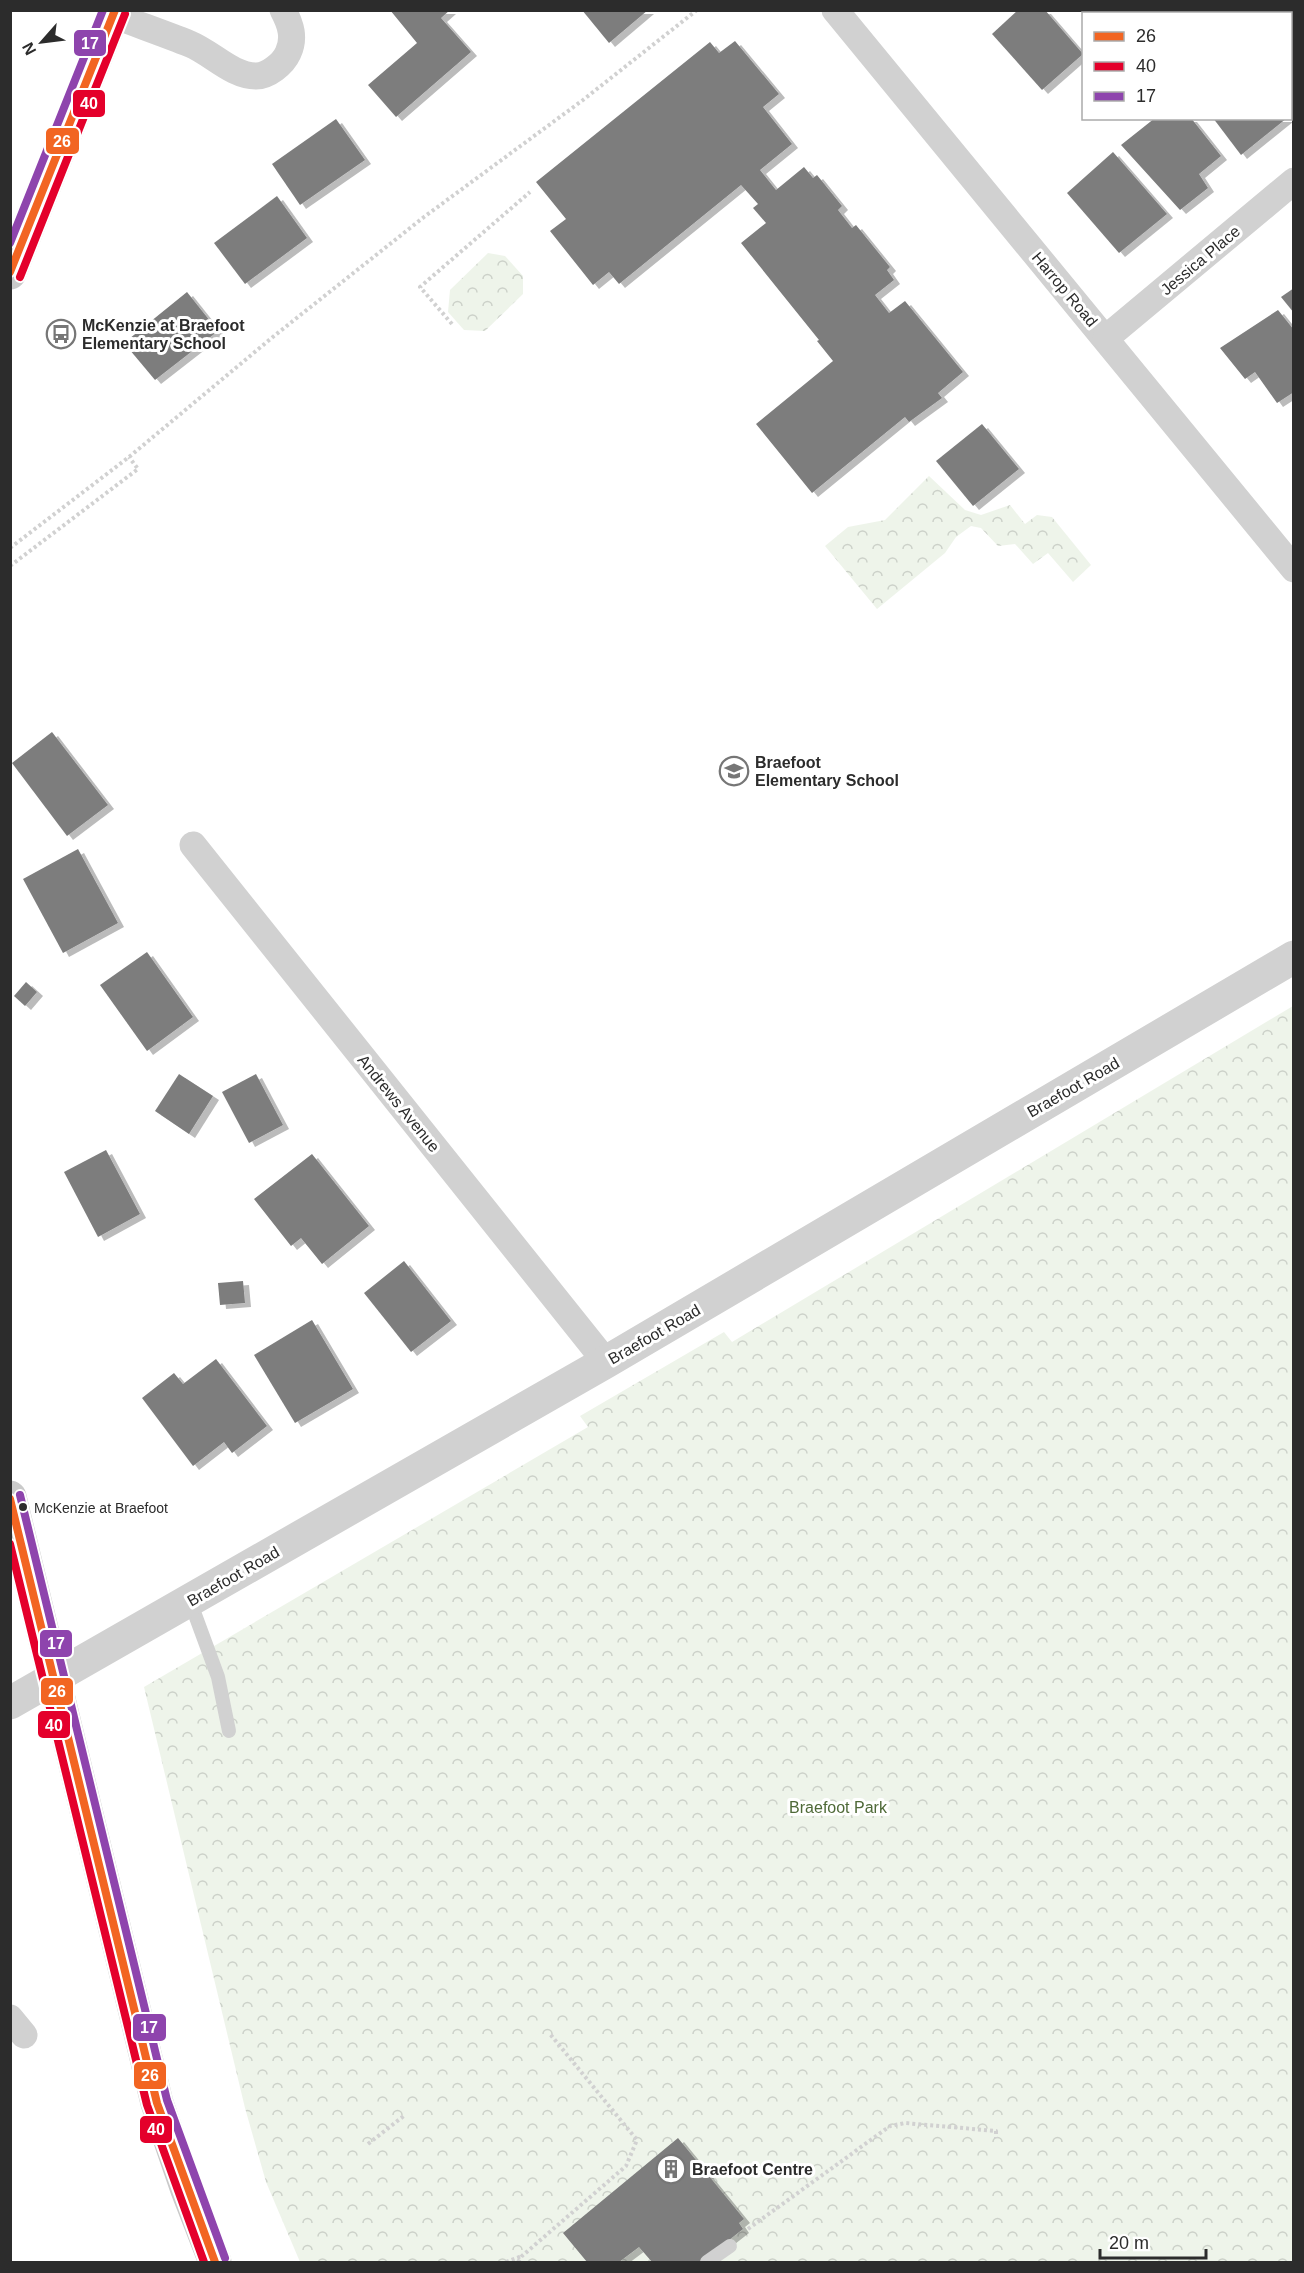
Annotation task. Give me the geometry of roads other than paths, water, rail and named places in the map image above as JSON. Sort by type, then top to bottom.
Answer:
[{"type":"main road","points":[[10,273],[114,13]]},
{"type":"main road","points":[[10,1497],[157,2103],[187,2190],[216,2262]]},
{"type":"street","points":[[114,13],[192,45],[241,74],[257,76],[272,71],[285,59],[293,44],[291,23],[283,10]]},
{"type":"street","name":"Harrop Road","points":[[835,10],[1293,569]]},
{"type":"street","name":"Jessica Place","points":[[1106,338],[1293,182]]},
{"type":"street","name":"Andrews Avenue","points":[[193,845],[606,1362]]},
{"type":"street","name":"Braefoot Road","points":[[10,1703],[606,1362],[1293,957]]},
{"type":"lane","points":[[190,1601],[218,1677],[230,1731]]},
{"type":"lane","points":[[707,2262],[730,2246]]},
{"type":"place","name":"McKenzie at Braefoot Elementary School","points":[[61,334]]},
{"type":"place","name":"Braefoot Elementary School","points":[[734,771]]},
{"type":"place","name":"McKenzie at Braefoot","points":[[23,1507]]},
{"type":"place","name":"Braefoot Centre","points":[[671,2169]]},
{"type":"park label","name":"Braefoot Park","points":[[838,1807]]}]
